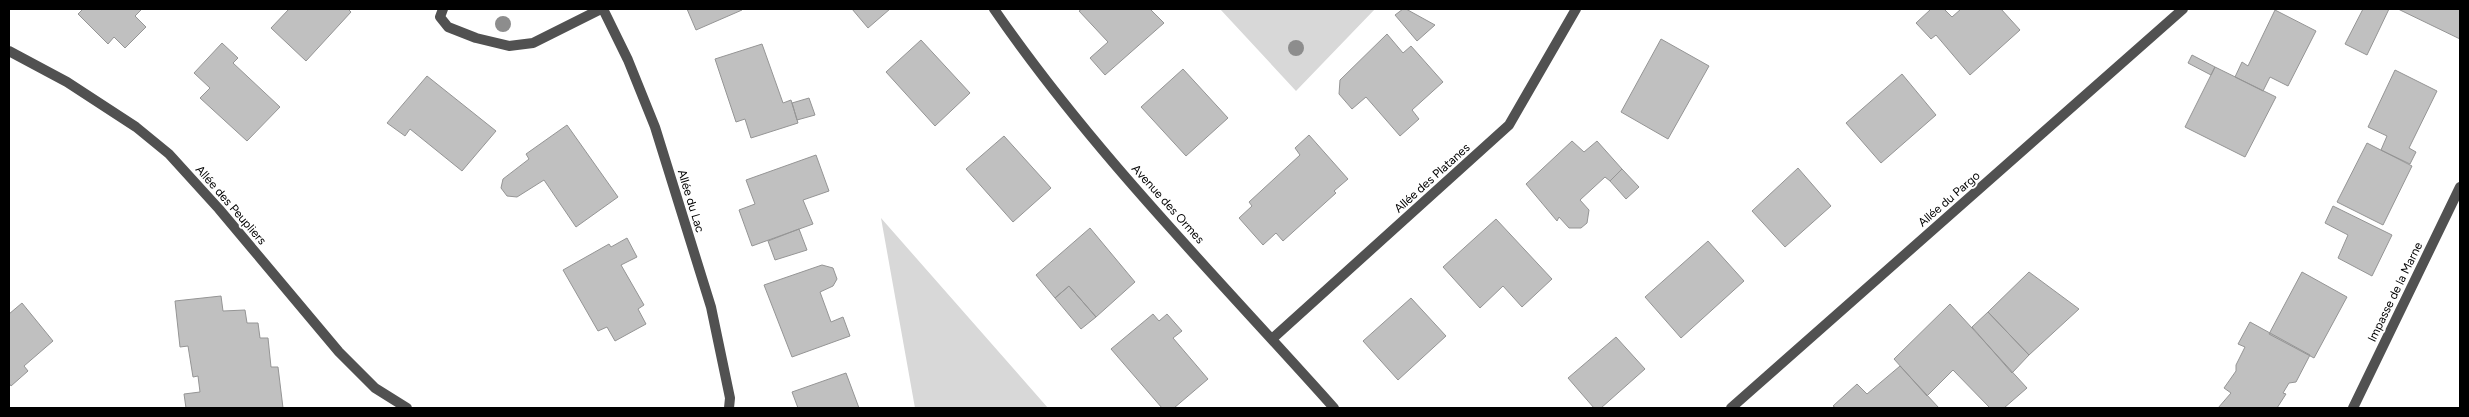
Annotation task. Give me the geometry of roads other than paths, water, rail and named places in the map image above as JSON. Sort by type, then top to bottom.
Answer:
[{"type":"street","name":"Allée du Lac","points":[[443,9],[440,17],[448,26],[476,38],[508,46],[533,43],[602,9],[628,60],[658,136],[711,306],[730,398],[729,408]]},
{"type":"street","name":"Avenue des Ormes","points":[[994,9],[1052,88],[1100,148],[1334,408]]},
{"type":"street","name":"Allée des Platanes","points":[[1272,339],[1509,125],[1576,9]]},
{"type":"street","name":"Allée du Pargo","points":[[1731,408],[2183,9]]},
{"type":"street","name":"Allée des Peupliers","points":[[9,51],[67,82],[121,117],[169,154],[214,202],[339,352],[375,388],[407,408]]},
{"type":"street","name":"Impasse de la Marne","points":[[2353,408],[2460,187]]}]
